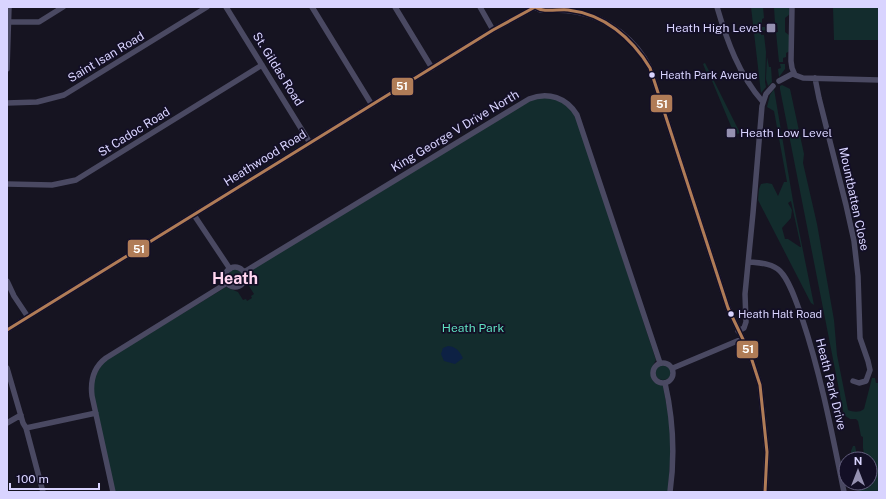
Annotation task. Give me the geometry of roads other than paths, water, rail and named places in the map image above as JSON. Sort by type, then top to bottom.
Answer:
[{"type":"street","points":[[7,68],[9,7]]},
{"type":"street","points":[[9,22],[39,22],[63,7]]},
{"type":"street","name":"Saint Isan Road","points":[[7,103],[37,102],[64,95],[208,7]]},
{"type":"street","name":"St. Gildas Road","points":[[226,7],[310,143]]},
{"type":"street","points":[[312,7],[372,105]]},
{"type":"street","points":[[395,7],[432,68]]},
{"type":"street","points":[[480,7],[493,30]]},
{"type":"street","points":[[535,7],[540,10],[579,12],[599,19],[625,36],[643,56],[654,79],[728,308],[757,374],[761,390],[767,452],[765,492]]},
{"type":"street","name":"Heathwood Road","points":[[7,330],[493,30],[535,7]]},
{"type":"street","points":[[718,7],[727,39],[736,62],[762,102]]},
{"type":"street","points":[[792,7],[791,61],[794,73],[800,77],[879,80]]},
{"type":"street","name":"St Cadoc Road","points":[[7,184],[52,185],[76,180],[262,65]]},
{"type":"street","points":[[780,81],[794,73]]},
{"type":"street","name":"Mountbatten Close","points":[[815,78],[851,226],[858,276],[860,338],[870,367],[870,374],[866,381],[859,383],[853,381]]},
{"type":"street","points":[[738,331],[744,328],[746,322],[745,294],[762,102],[766,94],[773,86]]},
{"type":"street","name":"King George V Drive North","points":[[244,272],[529,98],[541,95],[555,96],[568,103],[577,115],[660,363]]},
{"type":"street","points":[[194,215],[230,268]]},
{"type":"street","name":"Heath Park Drive","points":[[749,262],[768,264],[777,268],[784,276],[796,300],[818,372],[844,492]]},
{"type":"street","points":[[236,267],[244,272],[246,278],[241,286],[234,288],[227,284],[225,276],[230,268],[236,267]]},
{"type":"street","points":[[7,281],[14,296],[28,317]]},
{"type":"street","points":[[113,492],[92,396],[91,383],[95,371],[102,361],[227,284]]},
{"type":"street","points":[[672,368],[742,339]]},
{"type":"street","points":[[660,363],[669,364],[672,368],[672,378],[665,383],[658,381],[654,376],[653,370],[660,363]]},
{"type":"street","points":[[7,368],[26,428],[43,492]]},
{"type":"street","points":[[665,383],[671,419],[672,436],[673,460],[670,492]]},
{"type":"street","points":[[26,428],[96,413]]},
{"type":"street","points":[[7,423],[21,415]]},
{"type":"water","points":[[448,346],[454,347],[463,358],[455,364],[444,361],[441,354],[443,348]]},
{"type":"place","name":"Heath High Level","points":[[771,28]]},
{"type":"place","name":"Heath Park Avenue","points":[[652,75]]},
{"type":"place","name":"Heath Low Level","points":[[731,133]]},
{"type":"place","name":"Heath Halt Road","points":[[731,314]]},
{"type":"district","name":"Heath","points":[[235,278]]},
{"type":"park label","name":"Heath Park","points":[[473,328]]}]
